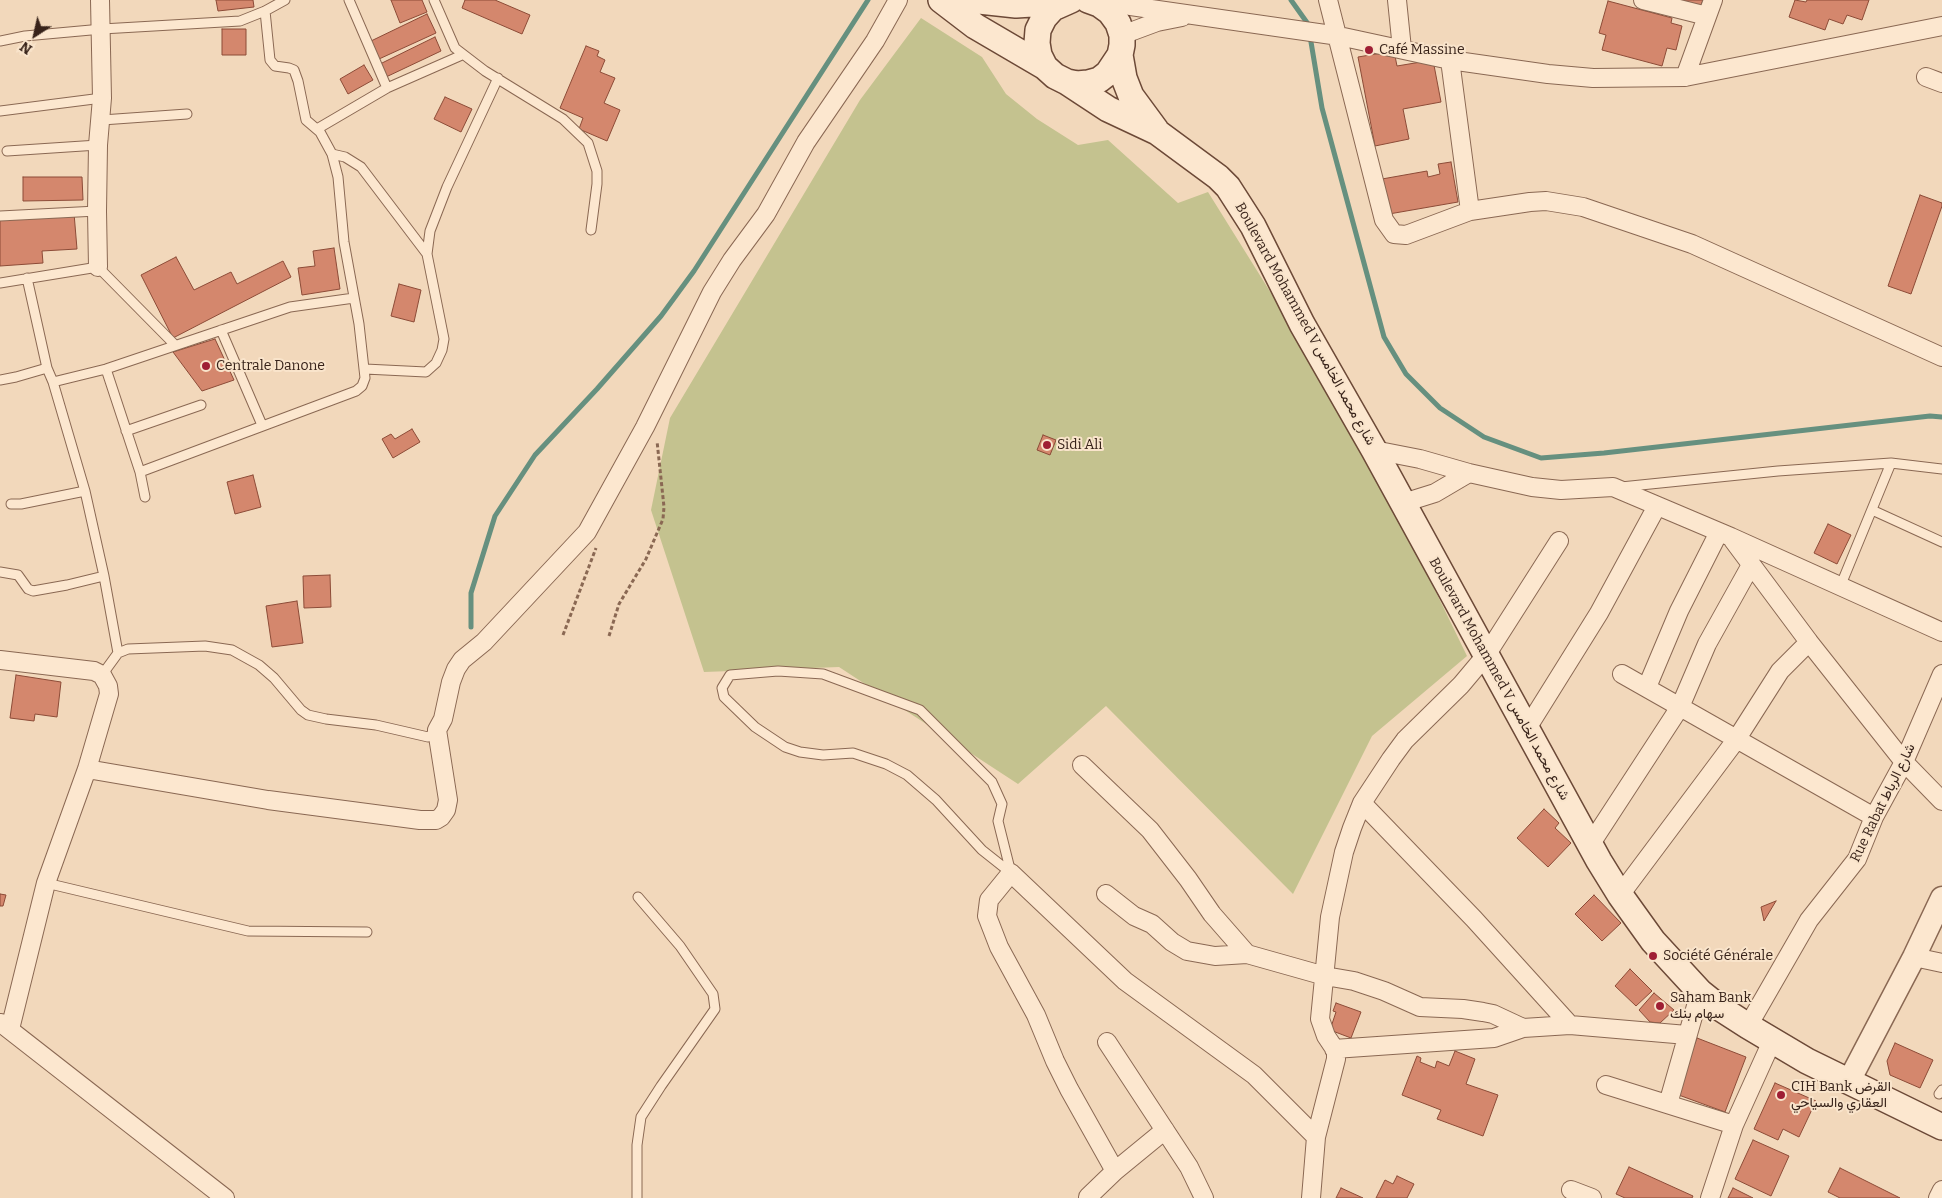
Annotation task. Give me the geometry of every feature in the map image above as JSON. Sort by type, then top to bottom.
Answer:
[{"type":"main road","points":[[941,0],[975,26],[1045,67],[1054,76],[1067,82],[1083,84],[1099,80],[1112,69],[1121,45],[1118,23],[1110,12],[1099,4],[1078,0],[1016,5],[970,0]]},
{"type":"main road","points":[[1045,67],[1036,43],[1038,30],[1052,8],[1078,0]]},
{"type":"main road","name":"Boulevard Mohammed V شارع محمد الخامس","points":[[1121,45],[1124,78],[1131,96],[1157,132]]},
{"type":"main road","name":"Boulevard Mohammed V شارع محمد الخامس","points":[[1067,82],[1108,109],[1157,132],[1218,177],[1228,187],[1253,226],[1302,324],[1404,503],[1590,845],[1620,895],[1653,940],[1700,992],[1748,1026],[1772,1041],[1849,1081],[1942,1126]]},
{"type":"street","points":[[98,267],[98,146],[102,120],[102,28],[100,0]]},
{"type":"street","points":[[87,768],[268,800],[432,821],[438,820],[444,815],[448,800],[437,730],[443,719],[450,682],[462,660],[484,642],[587,532],[645,427],[712,292],[732,260],[766,214],[806,142],[875,42],[898,0]]},
{"type":"street","points":[[1078,0],[1195,14],[1335,36],[1450,60],[1548,74],[1593,78],[1685,77],[1942,26]]},
{"type":"street","points":[[1328,0],[1335,36],[1384,220],[1397,235],[1406,235],[1470,211],[1546,201],[1583,207],[1692,244],[1942,357]]},
{"type":"street","points":[[1397,0],[1402,49]]},
{"type":"street","points":[[1643,0],[1710,8],[1685,77]]},
{"type":"street","points":[[1121,45],[1157,22],[1195,14]]},
{"type":"street","points":[[1450,60],[1470,211]]},
{"type":"street","points":[[1374,450],[1420,459],[1518,485],[1566,490],[1613,488],[1725,535],[1942,632]]},
{"type":"street","points":[[1404,503],[1435,493],[1469,473]]},
{"type":"street","points":[[1526,730],[1599,613],[1657,506]]},
{"type":"street","points":[[1725,535],[1751,565],[1904,762],[1942,800]]},
{"type":"street","points":[[1647,687],[1679,610],[1725,535]]},
{"type":"street","points":[[1311,1198],[1316,1137],[1336,1059],[1334,1049],[1326,1036],[1320,1019],[1326,976],[1330,917],[1344,852],[1362,803],[1374,782],[1405,740],[1460,685],[1487,654],[1560,541]]},
{"type":"street","points":[[1590,845],[1680,707],[1707,644],[1751,565]]},
{"type":"street","points":[[1620,895],[1736,740],[1780,671],[1809,642]]},
{"type":"street","points":[[0,660],[94,671],[102,675],[108,686],[108,702],[87,768],[46,883],[5,1026],[226,1198]]},
{"type":"street","points":[[1622,674],[1874,817]]},
{"type":"street","name":"Rue Rabat شارع الرباط","points":[[1748,1026],[1809,920],[1857,859],[1874,817],[1904,762],[1942,674]]},
{"type":"street","points":[[1082,766],[1150,830],[1212,914],[1248,954]]},
{"type":"street","points":[[1362,803],[1474,919],[1570,1025]]},
{"type":"street","points":[[1116,1171],[1069,1089],[1036,1015],[999,947],[987,916],[988,900],[1011,873],[1125,980],[1254,1075],[1316,1137]]},
{"type":"street","points":[[1106,894],[1134,916],[1152,924],[1172,942],[1187,952],[1215,956],[1248,954],[1326,976],[1367,985],[1420,1007],[1463,1009],[1493,1014],[1523,1028]]},
{"type":"street","points":[[1849,1081],[1914,957],[1942,898]]},
{"type":"street","points":[[1914,957],[1942,963]]},
{"type":"street","points":[[1668,1104],[1700,992]]},
{"type":"street","points":[[1334,1049],[1494,1038],[1523,1028],[1570,1025],[1687,1035]]},
{"type":"street","points":[[1710,1198],[1734,1125],[1772,1041]]},
{"type":"street","points":[[1107,1042],[1189,1167],[1204,1198]]},
{"type":"street","points":[[1606,1085],[1734,1125]]},
{"type":"street","points":[[1088,1197],[1165,1130]]},
{"type":"street","points":[[1571,1190],[1592,1198]]},
{"type":"street","points":[[1938,1198],[1942,1190]]},
{"type":"lane","points":[[0,41],[24,36],[102,28],[240,22],[264,12],[285,0]]},
{"type":"lane","points":[[349,0],[387,88]]},
{"type":"lane","points":[[434,0],[451,42],[462,55],[563,119],[588,143],[597,171],[597,184],[590,230]]},
{"type":"lane","points":[[140,472],[356,391],[364,384],[365,369],[344,242],[338,177],[332,154],[318,129],[306,120],[294,70],[275,66],[270,60],[264,12]]},
{"type":"lane","points":[[318,129],[387,88],[462,55]]},
{"type":"lane","points":[[365,369],[426,372],[436,363],[442,350],[444,339],[427,254],[430,231],[447,186],[498,78]]},
{"type":"lane","points":[[0,112],[102,98]]},
{"type":"lane","points":[[102,120],[187,114]]},
{"type":"lane","points":[[7,151],[98,146]]},
{"type":"lane","points":[[332,154],[345,157],[361,167],[427,254]]},
{"type":"lane","points":[[0,216],[97,211]]},
{"type":"lane","points":[[0,283],[98,267],[175,345]]},
{"type":"lane","points":[[28,278],[47,368],[53,382],[85,491],[104,576],[118,653]]},
{"type":"lane","points":[[53,382],[106,369],[290,307],[354,298]]},
{"type":"lane","points":[[221,330],[262,426]]},
{"type":"lane","points":[[0,380],[16,378],[47,368]]},
{"type":"lane","points":[[106,369],[140,472],[145,497]]},
{"type":"lane","points":[[126,431],[201,405]]},
{"type":"lane","points":[[1840,588],[1891,463]]},
{"type":"lane","points":[[1613,488],[1778,471],[1891,463],[1942,469]]},
{"type":"lane","points":[[11,504],[21,504],[85,491]]},
{"type":"lane","points":[[1872,510],[1942,542]]},
{"type":"lane","points":[[0,572],[18,575],[28,589],[33,591],[104,576]]},
{"type":"lane","points":[[102,675],[118,653],[128,649],[205,646],[232,650],[259,665],[274,678],[301,710],[308,715],[376,725],[428,737],[437,730]]},
{"type":"lane","points":[[778,672],[822,674],[920,710],[992,782],[1002,804],[998,821],[1011,873],[982,850],[936,800],[907,775],[886,764],[853,753],[823,756],[800,752],[785,747],[755,726],[724,697],[722,688],[730,675],[778,672]]},
{"type":"lane","points":[[46,883],[248,931],[367,932]]},
{"type":"lane","points":[[637,1198],[637,1145],[641,1117],[715,1009],[713,994],[680,946],[638,897]]},
{"type":"path","points":[[609,636],[619,604],[646,560],[663,519],[664,507],[657,440]]},
{"type":"path","points":[[563,634],[597,545]]},
{"type":"shaded area","points":[[921,18],[982,57],[1006,94],[1037,119],[1078,145],[1108,140],[1178,203],[1208,192],[1342,407],[1397,512],[1467,656],[1372,736],[1293,894],[1106,706],[1018,784],[839,667],[704,672],[651,510],[670,418],[860,100]]},
{"type":"building","points":[[216,0],[253,0],[254,7],[218,11]]},
{"type":"building","points":[[391,0],[422,0],[427,12],[400,23]]},
{"type":"building","points":[[465,0],[495,0],[530,15],[522,34],[462,8]]},
{"type":"building","points":[[1671,0],[1703,0],[1699,10]]},
{"type":"building","points":[[1795,0],[1806,2],[1807,0],[1869,0],[1862,20],[1847,15],[1843,24],[1829,19],[1825,30],[1789,17]]},
{"type":"building","points":[[1608,1],[1672,18],[1671,23],[1682,26],[1676,50],[1667,48],[1662,66],[1602,50],[1606,35],[1599,33]]},
{"type":"building","points":[[427,14],[436,33],[379,59],[371,41]]},
{"type":"building","points":[[222,29],[246,29],[246,55],[222,55]]},
{"type":"building","points":[[435,37],[441,51],[386,77],[380,64]]},
{"type":"building","points":[[586,46],[599,51],[597,56],[605,60],[600,72],[615,78],[604,103],[620,110],[607,141],[579,129],[583,118],[560,108]]},
{"type":"building","points":[[1394,51],[1397,66],[1433,60],[1441,102],[1403,109],[1409,139],[1375,146],[1358,57]]},
{"type":"building","points":[[364,65],[373,80],[348,94],[340,79]]},
{"type":"building","points":[[445,97],[472,109],[461,132],[434,119]]},
{"type":"building","points":[[1451,162],[1458,202],[1389,214],[1382,179],[1427,171],[1428,177],[1440,174],[1438,164]]},
{"type":"building","points":[[23,177],[82,177],[83,200],[23,201]]},
{"type":"building","points":[[1920,195],[1942,203],[1942,206],[1911,294],[1888,286]]},
{"type":"building","points":[[74,213],[77,249],[42,251],[43,263],[0,266],[0,218]]},
{"type":"building","points":[[334,248],[340,289],[302,295],[298,268],[315,266],[313,251]]},
{"type":"building","points":[[176,257],[194,290],[231,272],[237,284],[283,261],[291,277],[173,338],[141,275]]},
{"type":"building","points":[[399,284],[421,290],[414,322],[391,316]]},
{"type":"building","name":"Centrale Danone","points":[[215,339],[234,380],[202,391],[173,352]]},
{"type":"building","points":[[412,429],[420,442],[393,458],[382,439],[391,434],[395,439]]},
{"type":"building","name":"Sidi Ali","points":[[1043,435],[1056,440],[1050,455],[1037,450]]},
{"type":"building","points":[[253,475],[261,507],[235,514],[227,482]]},
{"type":"building","points":[[1828,524],[1851,535],[1837,564],[1814,553]]},
{"type":"building","points":[[330,575],[331,607],[304,608],[303,576]]},
{"type":"building","points":[[297,601],[303,643],[272,647],[266,606]]},
{"type":"building","points":[[16,675],[61,682],[57,717],[35,714],[34,721],[10,718]]},
{"type":"building","points":[[1544,809],[1559,823],[1555,828],[1571,843],[1548,867],[1517,838]]},
{"type":"building","points":[[0,894],[6,895],[3,906],[0,906]]},
{"type":"building","points":[[1594,895],[1621,923],[1602,941],[1575,914]]},
{"type":"building","points":[[1776,901],[1764,921],[1761,907]]},
{"type":"building","points":[[1630,969],[1652,991],[1636,1006],[1615,986]]},
{"type":"building","points":[[1654,993],[1674,1010],[1660,1023],[1650,1022],[1639,1010]]},
{"type":"building","points":[[1336,1003],[1361,1012],[1351,1038],[1330,1030],[1336,1012],[1333,1011]]},
{"type":"building","points":[[1697,1038],[1746,1057],[1725,1112],[1676,1094]]},
{"type":"building","points":[[1895,1043],[1933,1060],[1920,1088],[1890,1075],[1887,1061]]},
{"type":"building","points":[[1455,1051],[1475,1059],[1466,1084],[1498,1095],[1483,1136],[1437,1119],[1441,1110],[1402,1095],[1417,1056],[1421,1058],[1420,1062],[1435,1068],[1437,1061],[1449,1066]]},
{"type":"building","points":[[1775,1083],[1816,1101],[1799,1137],[1783,1129],[1778,1140],[1754,1129]]},
{"type":"building","points":[[1753,1140],[1789,1156],[1771,1196],[1735,1179]]},
{"type":"building","points":[[1629,1167],[1693,1196],[1692,1198],[1625,1198],[1616,1194]]},
{"type":"building","points":[[1840,1168],[1900,1198],[1840,1198],[1828,1192]]},
{"type":"building","points":[[1397,1176],[1414,1184],[1407,1198],[1376,1198],[1385,1180],[1393,1184]]},
{"type":"building","points":[[1341,1188],[1363,1198],[1336,1198]]},
{"type":"building","points":[[1733,1188],[1753,1198],[1728,1198]]},
{"type":"waterway","points":[[471,627],[471,593],[495,516],[535,455],[597,389],[661,316],[694,271],[868,0]]},
{"type":"waterway","points":[[1291,0],[1308,24],[1322,108],[1384,337],[1406,374],[1440,408],[1484,437],[1541,458],[1604,453],[1930,416],[1942,417]]},
{"type":"place","name":"Café Massine","points":[[1369,50]]},
{"type":"place","name":"Centrale Danone","points":[[206,366]]},
{"type":"place","name":"Sidi Ali","points":[[1047,445]]},
{"type":"place","name":"Société Générale","points":[[1653,956]]},
{"type":"place","name":"Saham Bank سهام بنك","points":[[1660,1006]]},
{"type":"place","name":"CIH Bank القرض العقاري والسياحي","points":[[1781,1095]]}]
